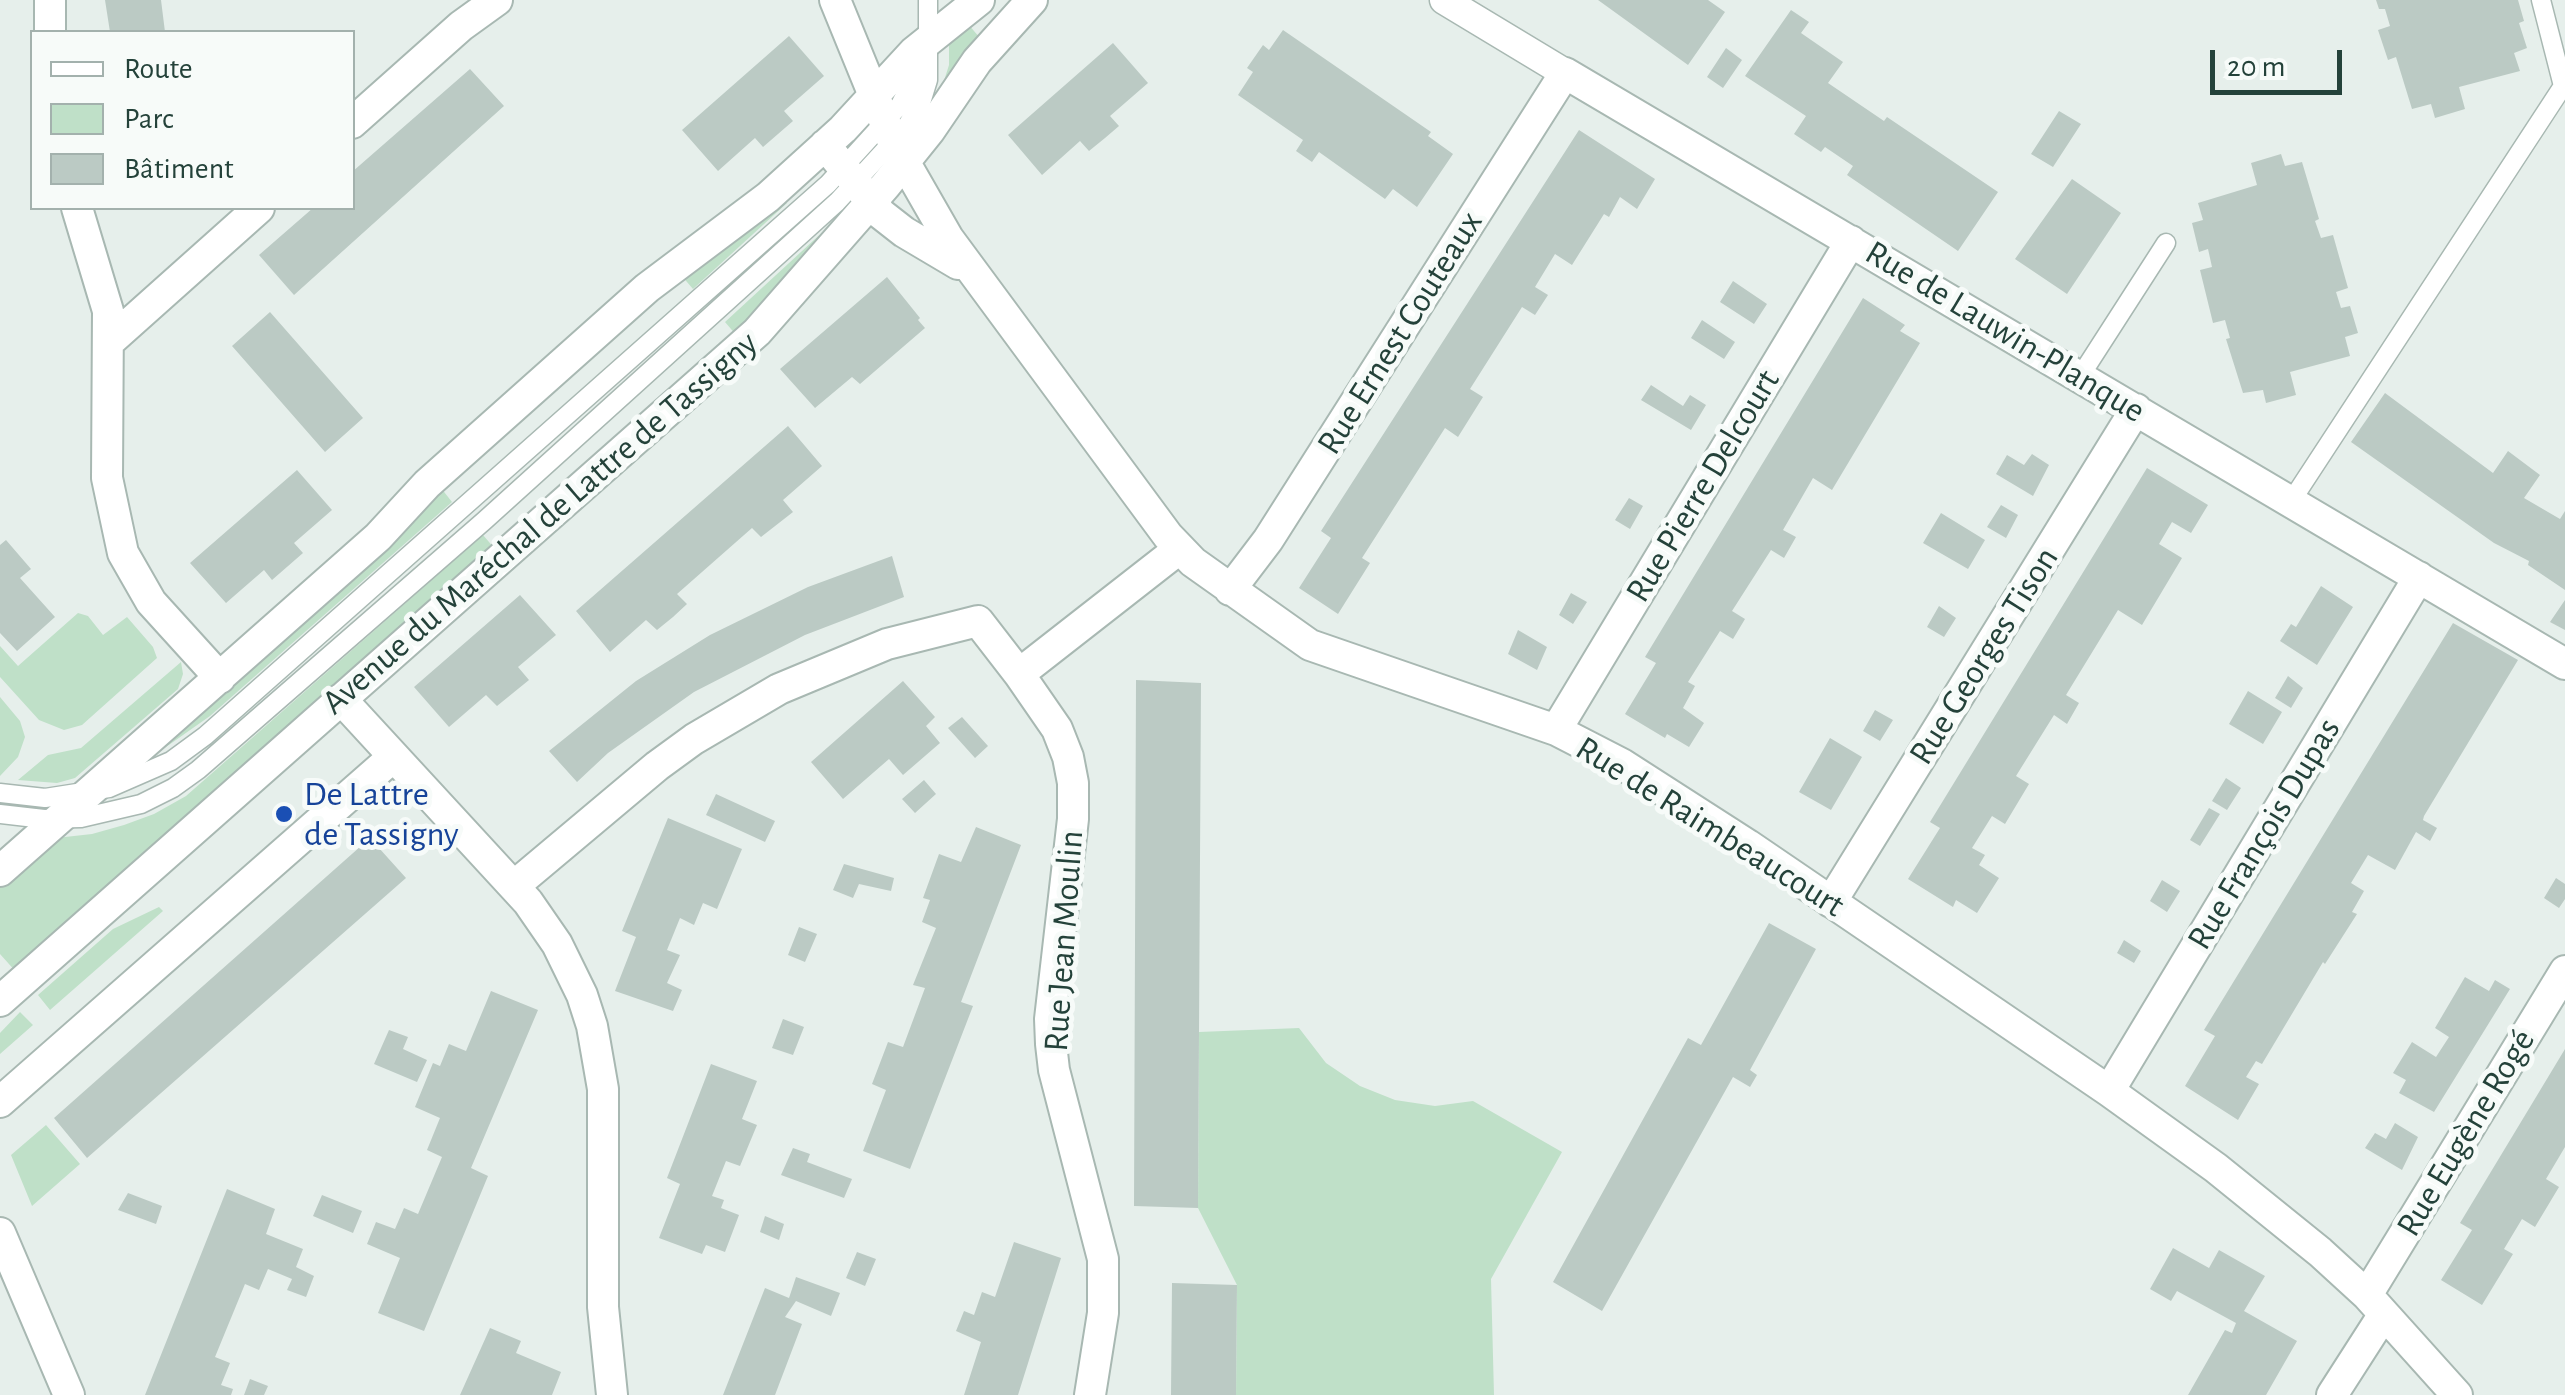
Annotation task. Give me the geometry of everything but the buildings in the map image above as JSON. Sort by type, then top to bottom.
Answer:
[{"type":"street","points":[[50,0],[50,30]]},
{"type":"street","points":[[355,121],[497,0]]},
{"type":"street","name":"Avenue du Maréchal de Lattre de Tassigny","points":[[0,1001],[722,366],[776,313],[848,175],[875,93],[929,40],[980,0]]},
{"type":"street","name":"Avenue du Maréchal de Lattre de Tassigny","points":[[0,872],[378,537],[427,484],[648,288],[752,210],[848,175],[894,142],[961,82],[1032,0]]},
{"type":"street","name":"Rue de Lauwin-Planque","points":[[1444,0],[2565,664]]},
{"type":"street","name":"Rue de Raimbeaucourt","points":[[832,4],[894,142],[976,280],[1179,549],[1310,645],[1556,730],[1622,764],[1831,902],[2110,1091],[2256,1199],[2376,1304],[2458,1395]]},
{"type":"street","name":"Rue Ernest Couteaux","points":[[1230,590],[1268,540],[1565,73]]},
{"type":"street","name":"Rue de Raimbeaucourt","points":[[848,175],[904,232],[950,258],[976,280]]},
{"type":"street","points":[[78,210],[104,289],[110,340],[107,478],[123,553],[151,602],[220,678]]},
{"type":"street","points":[[110,340],[256,210]]},
{"type":"street","name":"Rue Pierre Delcourt","points":[[1556,730],[1851,241]]},
{"type":"street","name":"Rue Georges Tison","points":[[1831,902],[2136,410]]},
{"type":"street","points":[[1019,674],[1179,549]]},
{"type":"street","name":"Rue François Dupas","points":[[2110,1091],[2419,577]]},
{"type":"street","name":"Rue Jean Moulin","points":[[514,886],[620,795],[694,739],[780,689],[886,644],[978,621],[1056,728],[1073,783],[1074,819],[1050,1019],[1054,1070],[1103,1258],[1104,1313],[1090,1395]]},
{"type":"street","points":[[341,699],[514,886],[558,944],[582,995],[596,1042],[603,1089],[603,1307],[612,1395]]},
{"type":"street","points":[[0,1102],[393,758]]},
{"type":"street","name":"Rue Eugène Rogé","points":[[2332,1395],[2376,1304],[2565,971]]},
{"type":"street","points":[[0,1234],[68,1395]]},
{"type":"lane","points":[[2292,500],[2563,86],[2541,0]]},
{"type":"lane","points":[[0,793],[45,798],[89,793],[160,767],[206,736],[848,175],[894,142],[915,115],[926,92],[928,2]]},
{"type":"lane","points":[[0,814],[60,819],[103,814],[141,804],[198,770],[624,397],[848,175]]},
{"type":"lane","points":[[2080,375],[2166,243]]},
{"type":"green space","points":[[968,24],[980,38],[943,84],[949,65],[949,41]]},
{"type":"green space","points":[[781,203],[787,203],[693,289],[681,275]]},
{"type":"green space","points":[[827,228],[829,235],[737,336],[725,322]]},
{"type":"green space","points":[[441,488],[452,502],[210,716],[154,752]]},
{"type":"green space","points":[[483,535],[495,549],[17,973],[0,954],[0,887],[56,838],[124,825],[186,796]]},
{"type":"green space","points":[[78,613],[88,616],[103,635],[127,617],[153,647],[157,658],[82,725],[64,730],[39,720],[0,677],[0,646],[18,666]]},
{"type":"green space","points":[[181,662],[183,674],[178,689],[75,778],[57,783],[18,780],[48,755],[81,748]]},
{"type":"green space","points":[[0,697],[20,721],[25,737],[18,757],[0,776]]},
{"type":"green space","points":[[159,907],[163,911],[50,1010],[38,995],[113,929]]},
{"type":"green space","points":[[20,1012],[33,1025],[0,1054],[0,1033]]},
{"type":"green space","points":[[1299,1028],[1326,1063],[1360,1086],[1395,1100],[1435,1106],[1473,1101],[1562,1152],[1491,1279],[1494,1395],[1236,1395],[1237,1285],[1198,1208],[1199,1032]]},
{"type":"green space","points":[[46,1125],[80,1164],[32,1206],[11,1155]]},
{"type":"place","name":"De Lattre de Tassigny","points":[[284,814]]}]
